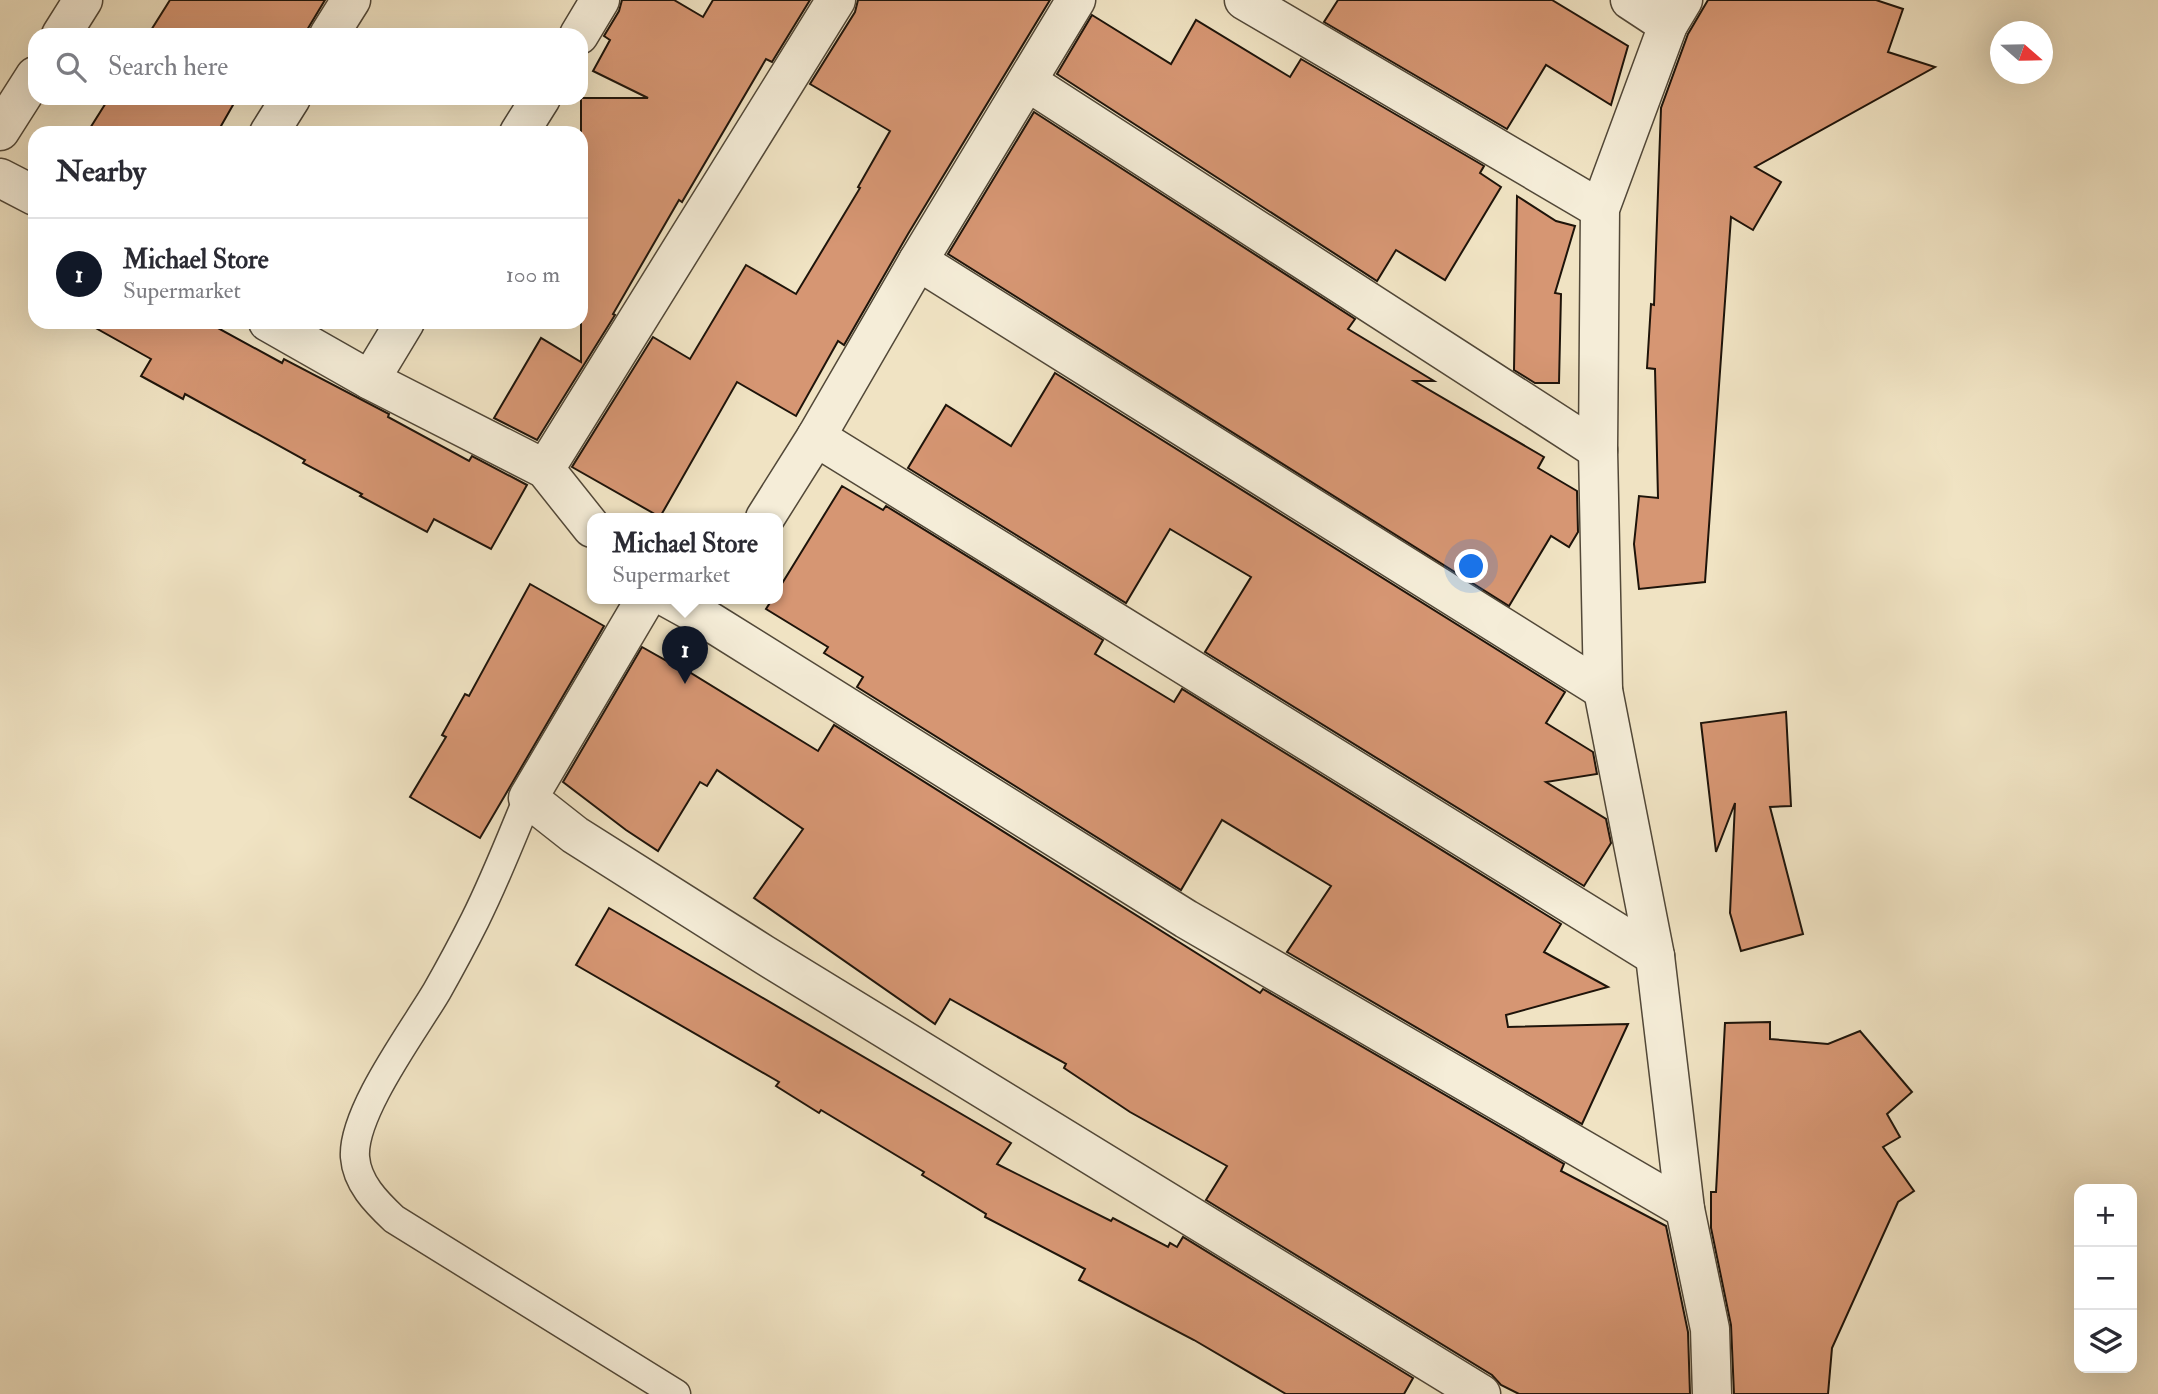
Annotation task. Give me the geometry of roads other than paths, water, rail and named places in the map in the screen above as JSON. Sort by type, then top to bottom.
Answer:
[{"type":"street","points":[[65,28],[83,0]]},
{"type":"street","points":[[333,28],[351,0]]},
{"type":"street","points":[[583,28],[600,0]]},
{"type":"street","points":[[545,469],[836,0]]},
{"type":"street","points":[[768,513],[1076,0]]},
{"type":"street","points":[[1244,0],[1600,209]]},
{"type":"street","points":[[1630,0],[1675,12],[1600,209],[1598,450],[1602,690],[1654,956],[1685,1209],[1710,1329],[1712,1394]]},
{"type":"street","points":[[1028,82],[1598,450]]},
{"type":"street","points":[[0,131],[28,87]]},
{"type":"street","points":[[273,126],[286,105]]},
{"type":"street","points":[[523,126],[537,105]]},
{"type":"street","points":[[0,178],[28,192]]},
{"type":"street","points":[[918,261],[1602,690]]},
{"type":"street","points":[[280,329],[370,380],[545,469],[587,522]]},
{"type":"street","points":[[370,380],[401,329]]},
{"type":"street","points":[[816,437],[1654,956]]},
{"type":"street","points":[[642,604],[528,798],[575,835],[763,954],[1481,1394]]},
{"type":"street","points":[[692,604],[712,609],[1186,919],[1685,1209]]},
{"type":"lane","points":[[528,798],[491,887],[468,932],[438,989],[379,1087],[358,1131],[355,1157],[368,1191],[394,1219],[676,1394]]},
{"type":"place","name":"Michael Store","points":[[685,684]]}]
